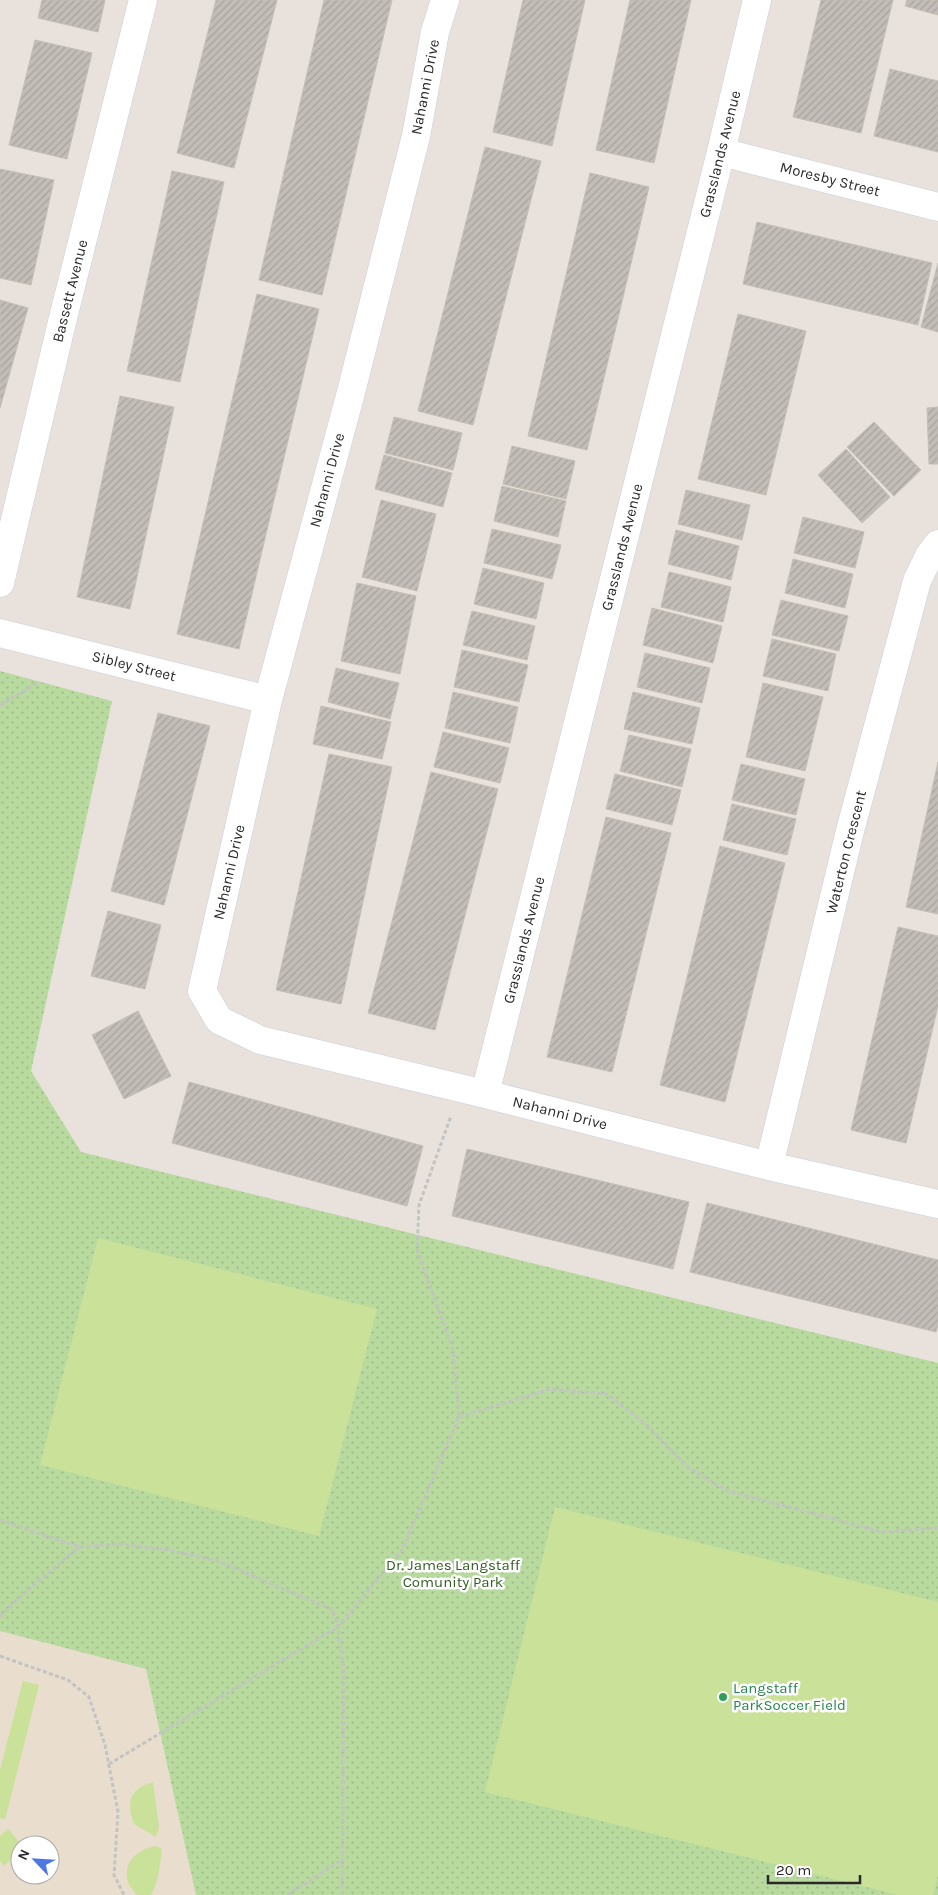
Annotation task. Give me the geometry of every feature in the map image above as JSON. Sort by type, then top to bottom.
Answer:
[{"type":"street","name":"Bassett Avenue","points":[[0,583],[143,0]]},
{"type":"street","name":"Nahanni Drive","points":[[445,0],[436,32],[416,136],[352,387],[268,700],[202,991],[219,1020],[260,1040],[485,1094],[769,1166],[938,1204]]},
{"type":"street","name":"Grasslands Avenue","points":[[485,1094],[721,152],[757,0]]},
{"type":"street","name":"Moresby Street","points":[[721,152],[938,207]]},
{"type":"street","name":"Waterton Crescent","points":[[769,1166],[850,831],[917,581],[929,556],[938,544]]},
{"type":"street","name":"Sibley Street","points":[[0,633],[268,700]]},
{"type":"path","points":[[0,705],[39,682]]},
{"type":"path","points":[[110,1764],[338,1627],[402,1550],[459,1417],[452,1350],[416,1250],[419,1206],[453,1112]]},
{"type":"path","points":[[459,1417],[550,1388],[607,1394],[648,1426],[688,1467],[725,1490],[882,1532],[938,1528]]},
{"type":"path","points":[[0,1520],[79,1547],[118,1544],[168,1550],[218,1561],[333,1610],[338,1627],[344,1673],[342,1895]]},
{"type":"path","points":[[0,1617],[13,1603],[79,1547]]},
{"type":"path","points":[[0,1656],[68,1680],[89,1697],[110,1764],[118,1812],[114,1875],[124,1895]]},
{"type":"path","points":[[287,1895],[343,1860]]},
{"type":"shaded area","points":[[0,1631],[146,1669],[196,1895],[0,1895]]},
{"type":"green space","name":"Dr. James Langstaff Comunity Park","points":[[0,671],[112,701],[31,1071],[81,1152],[938,1363],[938,1895],[196,1895],[146,1669],[0,1631]]},
{"type":"green space","points":[[98,1238],[377,1309],[319,1536],[40,1465]]},
{"type":"green space","name":"Langstaff ParkSoccer Field","points":[[555,1507],[938,1602],[938,1875],[933,1895],[898,1895],[485,1792]]},
{"type":"green space","points":[[23,1681],[39,1685],[5,1820],[0,1818],[0,1770]]},
{"type":"green space","points":[[153,1782],[159,1827],[156,1837],[134,1824],[130,1809],[134,1793],[139,1788]]},
{"type":"green space","points":[[8,1829],[13,1835],[10,1835],[10,1860],[4,1866],[0,1861],[0,1836]]},
{"type":"green space","points":[[156,1846],[162,1849],[154,1890],[151,1895],[137,1895],[128,1882],[127,1868],[138,1853]]},
{"type":"building","points":[[42,0],[105,0],[98,32],[38,18]]},
{"type":"building","points":[[216,0],[277,0],[234,168],[177,153]]},
{"type":"building","points":[[324,0],[392,0],[322,295],[259,280]]},
{"type":"building","points":[[523,0],[585,0],[552,146],[493,132]]},
{"type":"building","points":[[630,0],[691,0],[654,163],[596,150]]},
{"type":"building","points":[[821,0],[893,0],[861,133],[793,117]]},
{"type":"building","points":[[907,0],[938,0],[938,15],[905,6]]},
{"type":"building","points":[[35,40],[92,53],[67,159],[9,145]]},
{"type":"building","points":[[890,69],[938,81],[938,152],[874,136]]},
{"type":"building","points":[[485,147],[541,161],[473,425],[418,411]]},
{"type":"building","points":[[0,169],[54,180],[31,285],[0,278]]},
{"type":"building","points":[[172,171],[224,182],[180,382],[127,371]]},
{"type":"building","points":[[590,173],[649,187],[587,450],[528,436]]},
{"type":"building","points":[[757,222],[932,263],[918,325],[743,284]]},
{"type":"building","points":[[938,263],[938,332],[921,327]]},
{"type":"building","points":[[257,294],[319,309],[239,649],[177,634]]},
{"type":"building","points":[[0,300],[28,308],[0,408]]},
{"type":"building","points":[[738,314],[806,331],[766,495],[698,479]]},
{"type":"building","points":[[120,396],[174,407],[130,609],[77,597]]},
{"type":"building","points":[[938,407],[938,464],[929,464],[927,408]]},
{"type":"building","points":[[394,417],[462,433],[453,470],[385,453]]},
{"type":"building","points":[[874,422],[921,470],[894,496],[847,447]]},
{"type":"building","points":[[512,446],[575,461],[566,499],[503,484]]},
{"type":"building","points":[[846,449],[890,497],[862,523],[818,475]]},
{"type":"building","points":[[384,455],[452,473],[443,507],[375,489]]},
{"type":"building","points":[[502,486],[566,501],[558,537],[494,521]]},
{"type":"building","points":[[686,490],[750,505],[742,540],[678,524]]},
{"type":"building","points":[[381,500],[436,514],[417,591],[362,577]]},
{"type":"building","points":[[803,517],[864,532],[855,568],[794,553]]},
{"type":"building","points":[[492,529],[561,545],[552,579],[484,563]]},
{"type":"building","points":[[676,530],[739,546],[731,580],[668,564]]},
{"type":"building","points":[[793,559],[853,574],[845,608],[785,593]]},
{"type":"building","points":[[483,568],[544,583],[536,619],[474,604]]},
{"type":"building","points":[[669,572],[731,587],[723,622],[661,607]]},
{"type":"building","points":[[357,583],[416,596],[400,674],[341,661]]},
{"type":"building","points":[[781,600],[848,616],[839,651],[772,635]]},
{"type":"building","points":[[652,608],[722,626],[713,663],[643,645]]},
{"type":"building","points":[[472,611],[535,626],[527,660],[463,645]]},
{"type":"building","points":[[772,639],[836,654],[828,691],[763,676]]},
{"type":"building","points":[[462,650],[528,665],[519,702],[454,687]]},
{"type":"building","points":[[645,653],[710,668],[702,703],[637,687]]},
{"type":"building","points":[[336,668],[399,683],[390,719],[328,702]]},
{"type":"building","points":[[763,683],[823,697],[805,771],[746,757]]},
{"type":"building","points":[[453,692],[518,707],[510,743],[445,728]]},
{"type":"building","points":[[633,692],[700,708],[692,744],[624,729]]},
{"type":"building","points":[[321,706],[391,722],[382,759],[313,744]]},
{"type":"building","points":[[158,713],[210,726],[164,905],[111,891]]},
{"type":"building","points":[[443,732],[509,748],[500,783],[434,767]]},
{"type":"building","points":[[629,735],[691,749],[682,787],[620,771]]},
{"type":"building","points":[[329,754],[392,767],[341,1004],[276,990]]},
{"type":"building","points":[[938,762],[938,914],[906,907]]},
{"type":"building","points":[[741,764],[805,779],[796,815],[732,800]]},
{"type":"building","points":[[431,772],[498,789],[435,1030],[368,1013]]},
{"type":"building","points":[[615,774],[681,790],[672,825],[606,809]]},
{"type":"building","points":[[732,804],[796,819],[787,855],[723,840]]},
{"type":"building","points":[[606,817],[671,833],[612,1072],[547,1057]]},
{"type":"building","points":[[720,846],[785,863],[725,1102],[660,1085]]},
{"type":"building","points":[[108,911],[161,925],[145,989],[91,976]]},
{"type":"building","points":[[898,927],[938,936],[938,1006],[906,1143],[851,1130]]},
{"type":"building","points":[[138,1011],[171,1076],[124,1099],[92,1035]]},
{"type":"building","points":[[189,1082],[423,1146],[407,1206],[172,1143]]},
{"type":"building","points":[[467,1149],[689,1202],[673,1269],[452,1216]]},
{"type":"building","points":[[707,1203],[938,1260],[938,1325],[936,1332],[690,1272]]},
{"type":"place","name":"Langstaff ParkSoccer Field","points":[[723,1697]]}]
